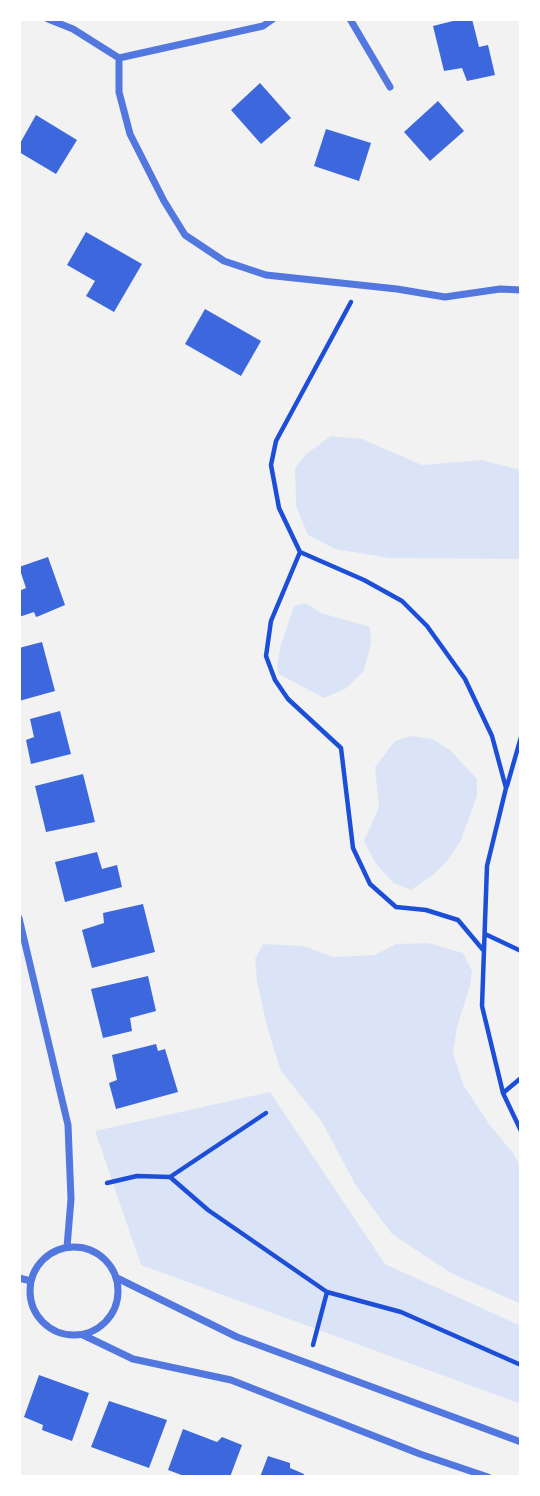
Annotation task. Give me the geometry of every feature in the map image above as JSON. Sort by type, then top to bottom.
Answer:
[{"type":"street","points":[[48,19],[73,29],[119,58],[263,26],[273,19]]},
{"type":"street","points":[[350,19],[390,87]]},
{"type":"street","points":[[119,58],[119,92],[130,134],[164,201],[185,235],[224,261],[266,275],[445,297],[500,289],[521,290]]},
{"type":"street","points":[[19,918],[68,1125],[71,1199],[66,1247]]},
{"type":"street","points":[[83,1335],[103,1325],[116,1308],[119,1293],[117,1278],[112,1266],[92,1250],[80,1246],[66,1247],[44,1258],[36,1267],[31,1281],[30,1296],[34,1310],[54,1331],[83,1335],[133,1359],[231,1380],[420,1454],[488,1477]]},
{"type":"street","points":[[19,1278],[31,1281]]},
{"type":"street","points":[[117,1278],[237,1337],[521,1442]]},
{"type":"path","points":[[360,285],[276,441],[271,465],[279,508],[300,552],[364,580],[402,601],[427,626],[465,679],[492,736],[506,788]]},
{"type":"path","points":[[300,552],[271,621],[266,656],[275,680],[288,699],[341,748],[353,848],[370,884],[396,907],[426,910],[458,920],[484,951]]},
{"type":"path","points":[[521,737],[487,866],[482,1006],[503,1093],[521,1131]]},
{"type":"path","points":[[485,934],[521,951]]},
{"type":"path","points":[[503,1093],[521,1078]]},
{"type":"path","points":[[107,1184],[137,1176],[170,1177],[265,1113]]},
{"type":"path","points":[[170,1177],[208,1210],[327,1292],[401,1312],[521,1365]]},
{"type":"path","points":[[308,1364],[327,1292]]},
{"type":"shaded area","points":[[331,436],[362,439],[422,465],[481,460],[521,470],[521,559],[390,558],[335,549],[308,535],[296,506],[295,468],[306,454]]},
{"type":"shaded area","points":[[306,603],[321,613],[370,627],[371,643],[364,671],[345,689],[324,698],[279,674],[277,667],[280,648],[294,606]]},
{"type":"shaded area","points":[[411,736],[432,739],[450,750],[477,779],[477,796],[461,840],[448,860],[433,875],[411,890],[394,883],[376,864],[364,841],[379,807],[375,767],[395,741]]},
{"type":"shaded area","points":[[428,943],[463,953],[472,971],[457,1027],[453,1054],[464,1086],[521,1168],[521,1304],[451,1273],[392,1234],[355,1184],[322,1122],[281,1071],[267,1027],[255,959],[263,944],[304,946],[333,957],[375,955],[396,944]]},
{"type":"shaded area","points":[[270,1092],[385,1264],[521,1326],[521,1404],[141,1265],[95,1131]]},
{"type":"building","points":[[472,19],[479,47],[488,45],[495,75],[467,81],[462,68],[444,71],[433,26]]},
{"type":"building","points":[[260,83],[291,118],[261,144],[231,110]]},
{"type":"building","points":[[438,101],[464,131],[430,161],[404,132]]},
{"type":"building","points":[[36,115],[77,140],[56,174],[19,152],[19,145]]},
{"type":"building","points":[[326,129],[371,143],[359,181],[314,166]]},
{"type":"building","points":[[86,232],[142,264],[114,312],[86,296],[95,281],[67,265]]},
{"type":"building","points":[[205,309],[261,341],[241,376],[185,344]]},
{"type":"building","points":[[48,557],[65,605],[36,617],[34,612],[19,617],[19,591],[26,588],[19,567]]},
{"type":"building","points":[[42,642],[55,691],[19,701],[19,648]]},
{"type":"building","points":[[60,711],[71,754],[31,764],[26,740],[34,737],[30,719]]},
{"type":"building","points":[[83,774],[95,822],[46,832],[35,786]]},
{"type":"building","points":[[97,852],[102,869],[117,865],[122,887],[65,902],[55,862]]},
{"type":"building","points":[[143,904],[155,952],[92,968],[82,930],[104,923],[103,913]]},
{"type":"building","points":[[148,976],[156,1011],[130,1018],[132,1031],[103,1038],[91,989]]},
{"type":"building","points":[[156,1044],[158,1051],[165,1049],[178,1092],[116,1109],[109,1083],[117,1080],[112,1055]]},
{"type":"building","points":[[39,1375],[89,1393],[72,1441],[42,1430],[43,1425],[24,1417]]},
{"type":"building","points":[[109,1401],[167,1420],[149,1468],[91,1447]]},
{"type":"building","points":[[183,1429],[217,1442],[222,1437],[242,1445],[230,1477],[187,1477],[168,1470]]},
{"type":"building","points":[[268,1456],[290,1463],[290,1468],[304,1474],[303,1477],[260,1477]]}]
